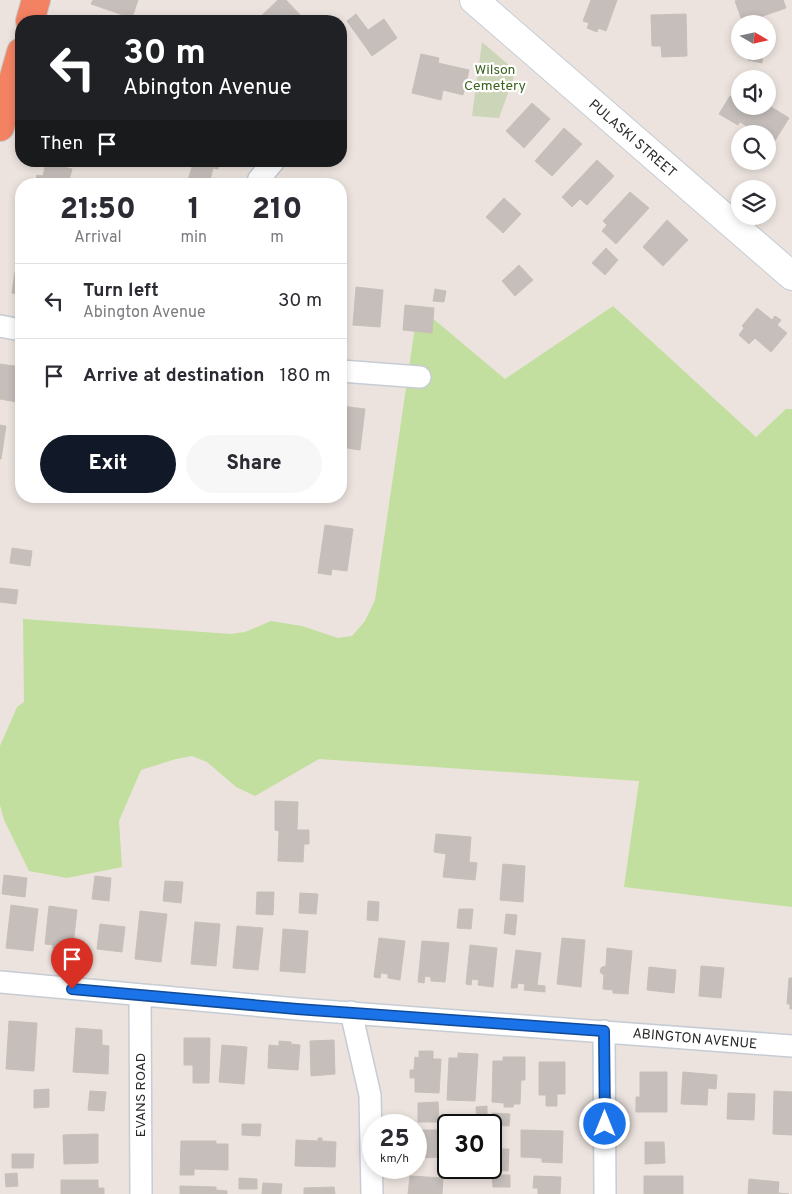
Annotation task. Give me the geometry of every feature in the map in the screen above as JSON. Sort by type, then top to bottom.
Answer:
[{"type":"highway","points":[[32,15],[36,0]]},
{"type":"highway","points":[[0,127],[15,73]]},
{"type":"main road","name":"PULASKI STREET","points":[[474,0],[792,276]]},
{"type":"street","points":[[260,178],[269,167]]},
{"type":"street","points":[[0,326],[15,329]]},
{"type":"street","points":[[347,371],[420,377]]},
{"type":"street","name":"ABINGTON AVENUE","points":[[0,982],[140,995],[792,1046]]},
{"type":"street","name":"EVANS ROAD","points":[[140,995],[141,1194]]},
{"type":"street","points":[[351,1012],[370,1095],[372,1194]]},
{"type":"street","points":[[604,1031],[605,1194]]},
{"type":"green space","name":"Wilson Cemetery","points":[[482,42],[516,71],[499,118],[472,116]]},
{"type":"green space","points":[[418,306],[505,379],[613,306],[756,437],[786,409],[792,409],[792,907],[624,887],[639,781],[319,759],[255,796],[236,787],[207,762],[192,756],[141,770],[119,821],[122,867],[67,878],[29,871],[4,820],[0,805],[0,746],[17,707],[24,702],[23,619],[231,634],[245,632],[271,621],[302,626],[338,638],[352,636],[365,621],[375,600]]},
{"type":"building","points":[[93,0],[138,0],[133,15],[123,15],[91,4]]},
{"type":"building","points":[[278,0],[286,0],[300,15],[262,15]]},
{"type":"building","points":[[591,0],[617,0],[606,31],[598,28],[597,32],[587,28],[589,23],[583,21]]},
{"type":"building","points":[[783,0],[786,8],[766,15],[740,15],[735,1]]},
{"type":"building","points":[[356,14],[368,30],[384,19],[397,38],[372,56],[347,21]]},
{"type":"building","points":[[686,14],[687,56],[662,57],[661,46],[652,46],[651,15]]},
{"type":"building","points":[[421,54],[439,58],[438,63],[469,70],[463,95],[443,90],[441,100],[412,93]]},
{"type":"building","points":[[748,60],[762,60],[762,63]]},
{"type":"building","points":[[730,96],[731,115],[776,115],[776,110],[789,118],[776,139],[776,125],[745,125],[740,122],[738,125],[719,114]]},
{"type":"building","points":[[532,103],[550,119],[524,148],[506,131]]},
{"type":"building","points":[[564,128],[582,144],[552,176],[535,161]]},
{"type":"building","points":[[597,160],[614,176],[587,205],[580,199],[572,207],[562,197]]},
{"type":"building","points":[[45,167],[72,169],[70,178],[36,178],[37,175],[43,176]]},
{"type":"building","points":[[192,167],[218,167],[218,169],[213,168],[210,178],[189,178]]},
{"type":"building","points":[[630,192],[649,208],[616,244],[602,231],[607,225],[603,221]]},
{"type":"building","points":[[504,198],[521,214],[503,233],[486,217]]},
{"type":"building","points":[[667,220],[688,240],[663,266],[643,247]]},
{"type":"building","points":[[606,248],[618,260],[605,275],[592,263]]},
{"type":"building","points":[[519,265],[533,280],[515,296],[502,281]]},
{"type":"building","points":[[15,272],[15,293],[12,293]]},
{"type":"building","points":[[356,287],[383,290],[380,327],[353,325]]},
{"type":"building","points":[[435,289],[446,291],[444,302],[433,301]]},
{"type":"building","points":[[405,305],[434,308],[432,333],[403,330]]},
{"type":"building","points":[[757,308],[772,320],[775,316],[781,320],[777,325],[787,333],[771,352],[755,338],[749,344],[739,335],[744,328],[742,326]]},
{"type":"building","points":[[0,364],[15,366],[15,402],[0,399]]},
{"type":"building","points":[[347,407],[365,409],[360,450],[347,448]]},
{"type":"building","points":[[0,425],[6,426],[1,459],[0,459]]},
{"type":"building","points":[[325,525],[353,529],[347,571],[332,569],[331,575],[318,573]]},
{"type":"building","points":[[12,548],[32,551],[30,566],[10,563]]},
{"type":"building","points":[[0,588],[18,590],[16,604],[0,602]]},
{"type":"building","points":[[275,801],[298,802],[297,830],[309,830],[309,844],[304,844],[303,862],[278,861],[279,831],[275,830]]},
{"type":"building","points":[[436,834],[471,837],[469,862],[477,863],[475,880],[443,877],[446,854],[434,852]]},
{"type":"building","points":[[503,864],[525,866],[523,902],[500,900]]},
{"type":"building","points":[[4,875],[27,878],[25,897],[2,894]]},
{"type":"building","points":[[95,876],[111,878],[109,901],[92,899]]},
{"type":"building","points":[[165,881],[183,882],[181,903],[163,901]]},
{"type":"building","points":[[257,892],[274,892],[273,915],[256,914]]},
{"type":"building","points":[[300,893],[318,894],[316,914],[299,913]]},
{"type":"building","points":[[368,901],[379,902],[378,921],[367,920]]},
{"type":"building","points":[[11,905],[38,909],[33,951],[6,948]]},
{"type":"building","points":[[49,906],[77,910],[73,946],[67,945],[66,951],[53,949],[53,945],[45,944]]},
{"type":"building","points":[[459,909],[473,909],[471,929],[457,928]]},
{"type":"building","points":[[140,911],[167,914],[161,962],[135,959]]},
{"type":"building","points":[[506,914],[517,915],[515,935],[504,933]]},
{"type":"building","points":[[195,922],[220,924],[216,966],[191,964]]},
{"type":"building","points":[[100,924],[125,927],[122,952],[97,949]]},
{"type":"building","points":[[237,926],[263,928],[258,970],[233,968]]},
{"type":"building","points":[[283,929],[308,931],[305,973],[280,971]]},
{"type":"building","points":[[379,938],[405,941],[400,980],[388,978],[388,974],[381,973],[380,978],[374,977]]},
{"type":"building","points":[[562,938],[585,940],[581,987],[557,984]]},
{"type":"building","points":[[422,941],[449,943],[445,982],[431,981],[431,977],[425,976],[424,983],[418,982]]},
{"type":"building","points":[[470,945],[497,948],[493,987],[478,985],[479,980],[472,979],[471,985],[466,984]]},
{"type":"building","points":[[607,948],[632,951],[628,994],[613,993],[613,990],[603,989],[604,975],[600,970],[606,966]]},
{"type":"building","points":[[516,950],[541,953],[537,985],[545,986],[545,992],[524,990],[525,984],[518,983],[517,988],[511,988]]},
{"type":"building","points":[[701,966],[724,968],[721,998],[699,996]]},
{"type":"building","points":[[649,967],[676,970],[674,993],[647,990]]},
{"type":"building","points":[[789,978],[792,978],[792,1009],[790,1009],[790,1004],[787,1004]]},
{"type":"building","points":[[9,1021],[37,1023],[34,1071],[6,1069]]},
{"type":"building","points":[[76,1028],[102,1030],[102,1045],[109,1046],[108,1074],[73,1072]]},
{"type":"building","points":[[184,1038],[210,1038],[209,1083],[193,1083],[193,1065],[184,1065]]},
{"type":"building","points":[[334,1040],[335,1074],[311,1076],[310,1041]]},
{"type":"building","points":[[279,1041],[300,1045],[298,1070],[268,1068],[269,1045],[279,1046]]},
{"type":"building","points":[[222,1045],[247,1047],[244,1084],[219,1082]]},
{"type":"building","points":[[419,1051],[433,1051],[433,1059],[441,1059],[439,1093],[415,1092],[415,1078],[410,1078],[410,1070],[414,1070],[415,1057],[419,1058]]},
{"type":"building","points":[[458,1053],[478,1054],[475,1101],[447,1100],[449,1058],[458,1058]]},
{"type":"building","points":[[503,1057],[525,1057],[525,1080],[521,1080],[520,1104],[514,1104],[513,1107],[504,1107],[504,1103],[492,1102],[493,1061],[503,1061]]},
{"type":"building","points":[[539,1062],[565,1062],[565,1094],[557,1094],[557,1106],[546,1106],[546,1095],[539,1095]]},
{"type":"building","points":[[640,1072],[667,1072],[667,1112],[636,1112],[636,1097],[640,1097]]},
{"type":"building","points":[[683,1072],[717,1075],[716,1089],[708,1088],[707,1105],[681,1104]]},
{"type":"building","points":[[49,1089],[49,1107],[34,1108],[34,1090]]},
{"type":"building","points":[[90,1091],[106,1092],[104,1111],[88,1110]]},
{"type":"building","points":[[774,1091],[792,1092],[792,1135],[773,1134]]},
{"type":"building","points":[[728,1093],[755,1094],[754,1120],[727,1119]]},
{"type":"building","points":[[438,1102],[437,1122],[427,1122],[427,1114],[418,1114],[418,1103]]},
{"type":"building","points":[[487,1106],[487,1114],[476,1114],[476,1107]]},
{"type":"building","points":[[492,1113],[510,1114],[509,1126],[502,1126],[502,1114]]},
{"type":"building","points":[[242,1124],[261,1124],[260,1136],[242,1135]]},
{"type":"building","points":[[427,1130],[437,1130],[437,1157],[427,1158]]},
{"type":"building","points":[[521,1130],[563,1131],[562,1163],[542,1162],[542,1158],[521,1157]]},
{"type":"building","points":[[98,1134],[98,1163],[64,1164],[63,1135]]},
{"type":"building","points":[[318,1138],[322,1138],[322,1141],[336,1142],[335,1167],[295,1166],[296,1140],[318,1141]]},
{"type":"building","points":[[181,1141],[216,1141],[216,1144],[228,1144],[228,1170],[194,1169],[194,1175],[180,1175]]},
{"type":"building","points":[[645,1142],[664,1142],[665,1163],[645,1164]]},
{"type":"building","points":[[502,1149],[509,1149],[508,1171],[502,1171]]},
{"type":"building","points":[[12,1154],[34,1154],[33,1168],[12,1168]]},
{"type":"building","points":[[17,1173],[18,1186],[6,1187],[5,1174]]},
{"type":"building","points":[[502,1175],[510,1175],[510,1187],[493,1187],[492,1179],[502,1179]]},
{"type":"building","points":[[534,1176],[561,1177],[560,1194],[538,1194],[538,1188],[533,1188]]},
{"type":"building","points":[[644,1176],[683,1176],[683,1194],[644,1194]]},
{"type":"building","points":[[427,1177],[443,1179],[442,1194],[408,1194],[410,1179],[427,1179]]},
{"type":"building","points":[[239,1178],[257,1179],[257,1189],[239,1189]]},
{"type":"building","points":[[749,1179],[779,1182],[778,1193],[789,1194],[748,1194]]},
{"type":"building","points":[[61,1180],[98,1180],[98,1188],[104,1188],[104,1194],[61,1194]]},
{"type":"building","points":[[263,1183],[282,1184],[281,1194],[262,1194]]},
{"type":"building","points":[[180,1186],[216,1187],[216,1190],[227,1191],[227,1194],[180,1194]]},
{"type":"building","points":[[334,1187],[335,1194],[304,1194],[304,1188]]},
{"type":"route","points":[[72,989],[297,1009],[604,1031],[605,1124]]}]
